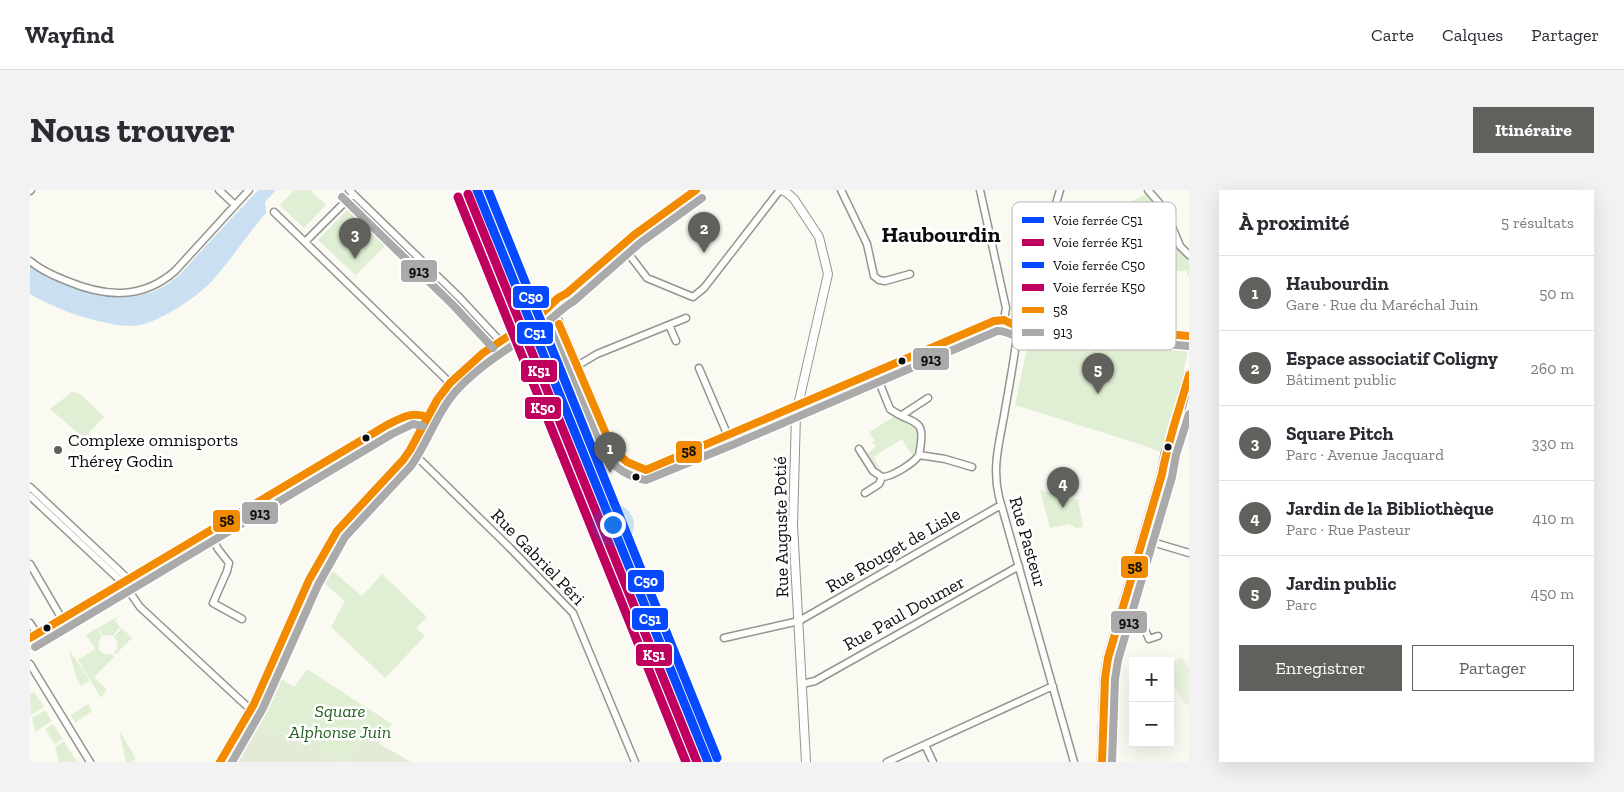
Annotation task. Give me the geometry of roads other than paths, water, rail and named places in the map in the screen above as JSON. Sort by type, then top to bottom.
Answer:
[{"type":"main road","points":[[1102,762],[1109,672],[1123,613],[1188,390],[1189,375]]},
{"type":"street","points":[[219,190],[235,205]]},
{"type":"street","points":[[30,261],[55,276],[91,290],[118,294],[137,291],[170,275],[249,190]]},
{"type":"street","points":[[696,190],[638,231],[567,293],[555,308],[559,324],[614,451],[640,468],[648,469],[728,436],[994,321],[1004,320],[1012,324]]},
{"type":"street","points":[[622,245],[647,278],[693,297],[704,288],[784,190]]},
{"type":"street","name":"Rue Auguste Potié","points":[[784,190],[796,202],[819,237],[828,274],[797,406],[793,526],[806,762]]},
{"type":"street","points":[[841,190],[866,240],[874,276],[885,282],[910,274]]},
{"type":"street","points":[[980,190],[1006,308],[1004,320]]},
{"type":"street","points":[[1056,202],[1060,190]]},
{"type":"street","points":[[1148,190],[1158,202]]},
{"type":"street","points":[[305,242],[351,192],[500,341]]},
{"type":"street","points":[[274,212],[450,383]]},
{"type":"street","points":[[1176,236],[1180,246],[1189,254]]},
{"type":"street","points":[[220,762],[251,710],[309,580],[328,544],[344,523],[400,464],[410,450],[439,396],[450,383],[500,341],[543,313],[558,298],[567,293]]},
{"type":"street","points":[[577,366],[597,354],[686,318]]},
{"type":"street","points":[[508,336],[548,320],[559,324]]},
{"type":"street","points":[[669,325],[676,342]]},
{"type":"street","points":[[1176,335],[1189,336]]},
{"type":"street","name":"Rue Pasteur","points":[[1015,350],[996,462],[997,486],[1074,762]]},
{"type":"street","points":[[699,368],[728,436]]},
{"type":"street","points":[[860,449],[873,471],[882,477],[889,476],[900,470],[919,455],[922,438],[921,430],[915,422],[892,411],[875,372]]},
{"type":"street","points":[[902,415],[928,398]]},
{"type":"street","points":[[30,638],[366,437],[405,416],[416,413],[427,417]]},
{"type":"street","name":"Rue Gabriel Péri","points":[[410,450],[573,613],[635,762]]},
{"type":"street","points":[[919,455],[945,459],[972,467]]},
{"type":"street","points":[[865,493],[879,484],[882,477]]},
{"type":"street","points":[[30,487],[125,581],[132,597],[140,607],[251,710]]},
{"type":"street","points":[[30,496],[125,581]]},
{"type":"street","name":"Rue Rouget de Lisle","points":[[724,638],[799,621],[1002,505]]},
{"type":"street","points":[[209,532],[228,563],[227,571],[213,603],[242,619]]},
{"type":"street","points":[[1144,540],[1189,553]]},
{"type":"street","points":[[30,564],[62,619]]},
{"type":"street","name":"Rue Paul Doumer","points":[[802,684],[815,681],[1019,566]]},
{"type":"street","points":[[1123,613],[1140,618],[1149,639],[1158,636]]},
{"type":"street","points":[[30,623],[37,634]]},
{"type":"street","points":[[30,664],[90,762]]},
{"type":"street","points":[[887,762],[1053,686]]},
{"type":"street","points":[[925,745],[933,762]]},
{"type":"water","points":[[258,190],[276,190],[265,202],[266,213],[211,282],[195,296],[163,316],[141,325],[132,326],[107,323],[65,311],[30,294],[30,266],[64,284],[103,296],[142,295],[160,289],[180,274]]},
{"type":"railway","points":[[469,190],[514,306],[527,351]]},
{"type":"rail line","name":"C51","points":[[477,190],[708,762]]},
{"type":"rail line","name":"C50","points":[[488,190],[717,758]]},
{"type":"rail line","name":"K51","points":[[468,194],[697,762]]},
{"type":"rail line","name":"K50","points":[[458,197],[686,762]]},
{"type":"place","name":"Espace associatif Coligny","points":[[704,253]]},
{"type":"place","name":"Square Pitch","points":[[355,259]]},
{"type":"place","name":"Jardin public","points":[[1098,394]]},
{"type":"place","name":"Complexe omnisports Thérey Godin","points":[[58,450]]},
{"type":"place","name":"Haubourdin","points":[[610,473]]},
{"type":"place","name":"Jardin de la Bibliothèque","points":[[1063,508]]},
{"type":"district","name":"Haubourdin","points":[[941,234]]},
{"type":"park label","name":"Square Alphonse Juin","points":[[340,721]]}]
